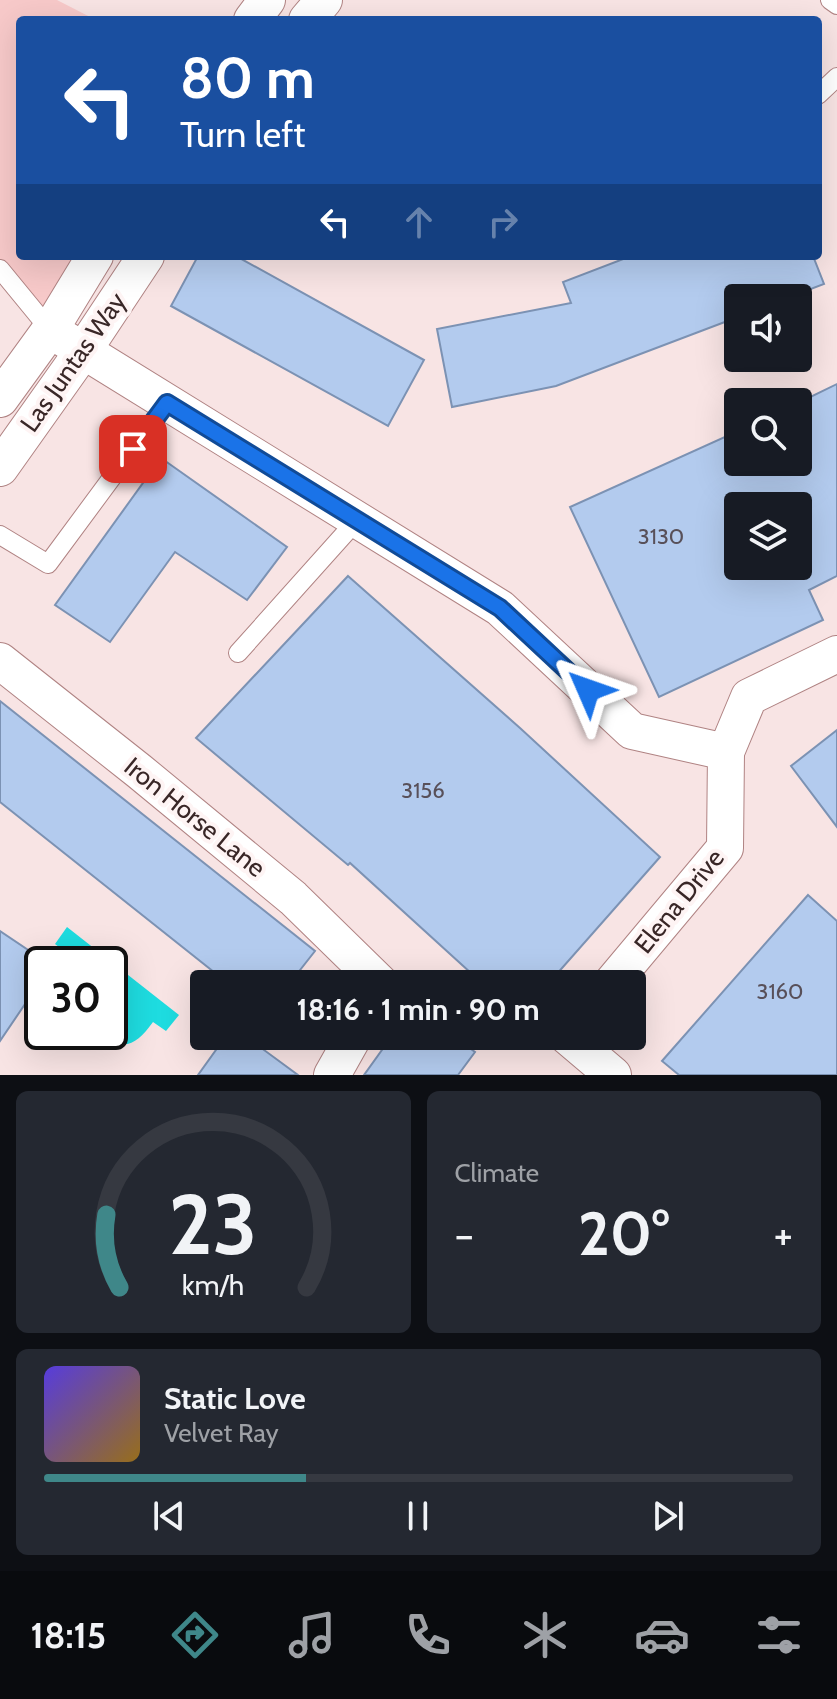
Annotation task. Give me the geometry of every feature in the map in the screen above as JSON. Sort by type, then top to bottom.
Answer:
[{"type":"street","points":[[310,16],[324,0]]},
{"type":"street","name":"Las Juntas Way","points":[[0,399],[50,330],[93,260]]},
{"type":"street","name":"Las Juntas Way","points":[[0,468],[143,260]]},
{"type":"street","points":[[50,330],[500,608],[632,731],[726,752],[749,697],[837,654]]},
{"type":"street","name":"Iron Horse Lane","points":[[0,661],[293,898],[367,970]]},
{"type":"street","name":"Elena Drive","points":[[623,970],[725,848],[726,752]]},
{"type":"street","points":[[332,1075],[346,1050]]},
{"type":"street","points":[[584,1050],[613,1075]]},
{"type":"lane","points":[[830,0],[837,5]]},
{"type":"lane","points":[[822,91],[837,77]]},
{"type":"lane","points":[[0,269],[50,330]]},
{"type":"lane","points":[[0,535],[48,564],[167,403]]},
{"type":"lane","points":[[238,653],[357,520]]},
{"type":"shaded area","points":[[0,0],[57,0],[88,16],[16,16],[16,260],[93,260],[50,330],[0,269]]},
{"type":"water","points":[[67,927],[91,946],[58,946],[55,944]]},
{"type":"water","points":[[128,975],[179,1015],[166,1031],[153,1022],[129,1044]]},
{"type":"building","points":[[196,260],[243,260],[424,360],[388,426],[171,306]]},
{"type":"building","points":[[621,260],[815,260],[824,284],[812,289],[812,284],[724,284],[724,322],[556,386],[452,407],[437,329],[571,303],[563,282]]},
{"type":"building","points":[[837,384],[837,576],[809,590],[823,620],[659,697],[570,507],[724,437],[724,476],[812,476],[812,396]]},
{"type":"building","points":[[161,458],[287,547],[247,600],[175,552],[110,642],[55,605]]},
{"type":"building","points":[[348,576],[660,857],[560,970],[468,970],[350,863],[348,865],[196,738]]},
{"type":"building","points":[[0,701],[315,951],[300,970],[211,970],[0,802]]},
{"type":"building","points":[[837,730],[837,827],[791,766]]},
{"type":"building","points":[[808,895],[837,921],[837,1075],[679,1075],[662,1061]]},
{"type":"building","points":[[0,931],[24,947],[24,1006],[0,1041]]},
{"type":"building","points":[[216,1050],[264,1050],[298,1075],[198,1075]]},
{"type":"building","points":[[382,1050],[475,1052],[458,1075],[364,1075]]},
{"type":"route","points":[[133,449],[167,403],[500,608],[588,690]]}]
